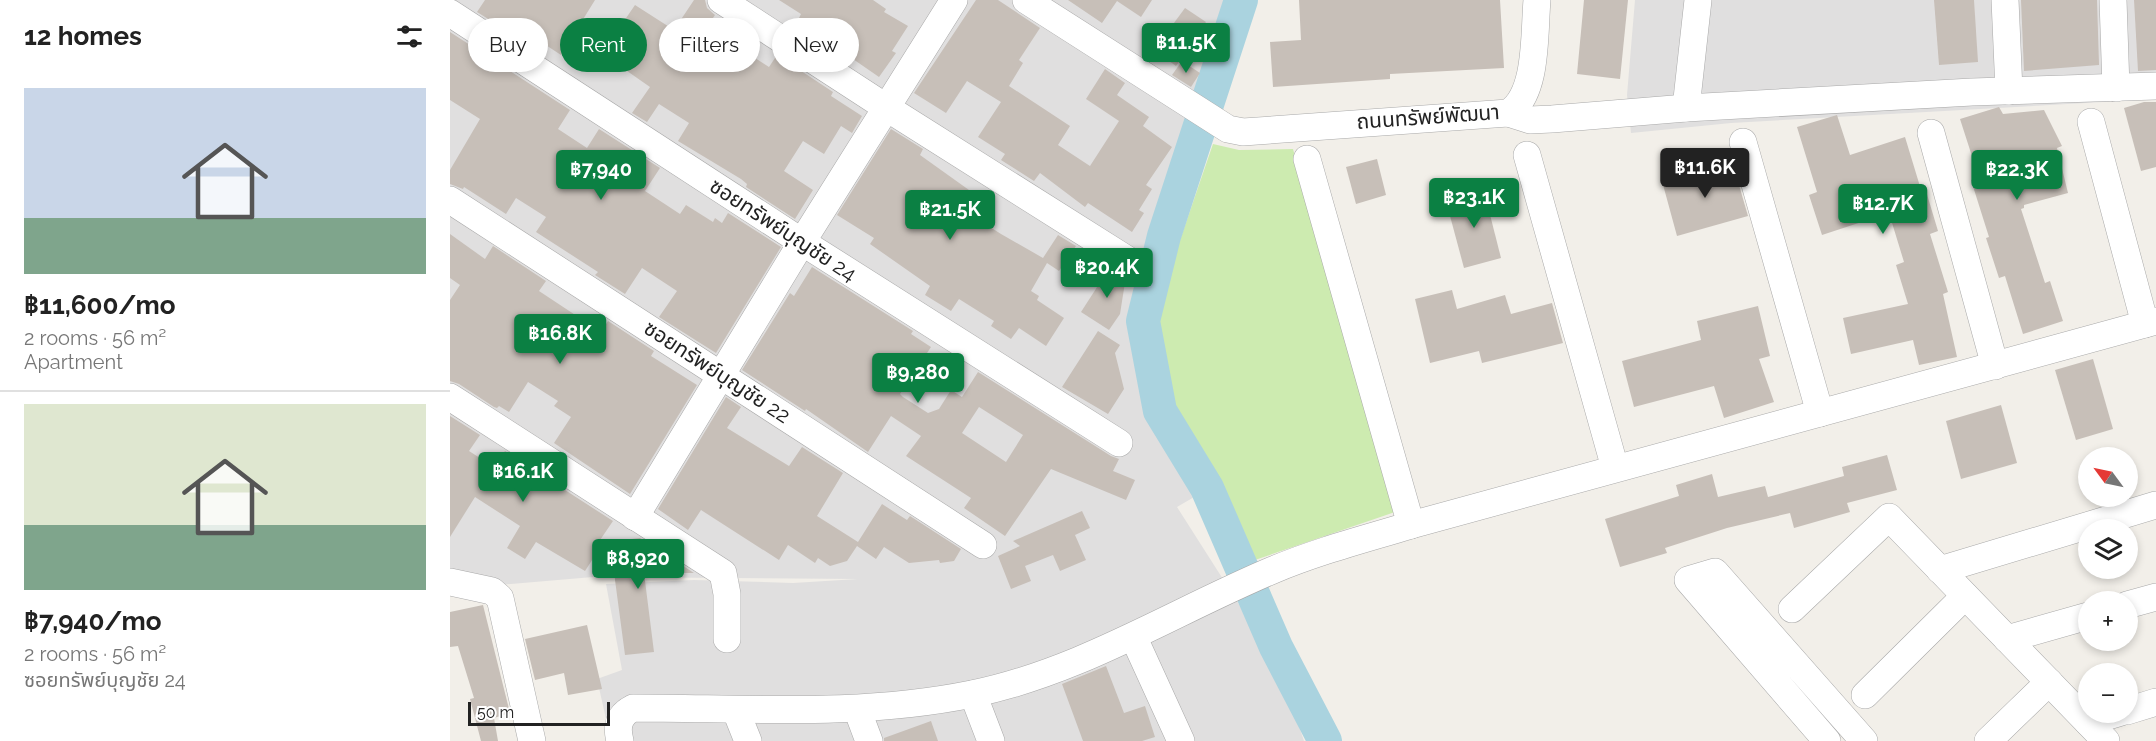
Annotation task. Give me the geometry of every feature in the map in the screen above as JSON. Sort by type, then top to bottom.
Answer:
[{"type":"street","points":[[722,0],[887,108],[1131,262]]},
{"type":"street","points":[[635,517],[802,242],[954,0]]},
{"type":"street","name":"ถนนทรัพย์พัฒนา","points":[[1026,0],[1228,129],[1253,132],[1381,120],[1508,113],[1518,106],[1526,94],[1530,80],[1537,0]]},
{"type":"street","points":[[1686,108],[1698,0]]},
{"type":"street","points":[[2005,0],[2009,91]]},
{"type":"street","points":[[2113,0],[2116,88]]},
{"type":"street","name":"ซอยทรัพย์บุญชัย 24","points":[[450,13],[802,242],[1119,443]]},
{"type":"street","points":[[1508,113],[1530,120],[1686,108],[2009,91],[2156,86]]},
{"type":"street","points":[[620,741],[619,721],[624,712],[633,708],[736,711],[857,709],[898,706],[973,694],[1024,680],[1134,638],[1274,570],[1411,525],[2150,322],[2091,122]]},
{"type":"street","points":[[1930,133],[1995,366]]},
{"type":"street","points":[[1743,142],[1821,413]]},
{"type":"street","points":[[1527,155],[1615,468]]},
{"type":"street","points":[[1307,159],[1411,525]]},
{"type":"street","name":"ซอยทรัพย์บุญชัย 22","points":[[450,200],[983,545]]},
{"type":"street","points":[[450,397],[723,573],[727,594],[727,639]]},
{"type":"street","points":[[1940,570],[2156,505]]},
{"type":"street","points":[[1792,609],[1889,517],[2097,732]]},
{"type":"street","points":[[1827,741],[1688,580],[1715,572],[1864,741]]},
{"type":"street","points":[[450,582],[492,591],[500,598],[532,741]]},
{"type":"street","points":[[1865,695],[1965,596]]},
{"type":"street","points":[[2138,602],[2156,597]]},
{"type":"street","points":[[2007,639],[2078,619]]},
{"type":"street","points":[[1134,638],[1181,741]]},
{"type":"street","points":[[1988,741],[2049,682]]},
{"type":"street","points":[[973,694],[991,741]]},
{"type":"street","points":[[2138,708],[2156,702]]},
{"type":"street","points":[[857,709],[869,741]]},
{"type":"street","points":[[736,711],[748,741]]},
{"type":"shaded area","points":[[450,0],[1254,0],[1154,263],[1143,375],[1201,493],[1177,507],[1279,667],[1304,741],[611,741],[597,679],[622,670],[606,584],[694,580],[793,583],[858,579],[593,577],[450,589]]},
{"type":"shaded area","points":[[1635,0],[2156,0],[2156,99],[1731,123],[1631,133],[1627,95]]},
{"type":"green space","points":[[1213,144],[1239,150],[1293,149],[1395,512],[1252,561],[1172,409],[1155,341],[1169,272]]},
{"type":"building","points":[[485,0],[595,0],[584,18],[560,18],[560,54],[548,46],[548,18],[487,18],[477,12]]},
{"type":"building","points":[[694,0],[705,0],[707,8],[715,15],[713,18],[682,18]]},
{"type":"building","points":[[779,0],[873,0],[886,9],[884,12],[908,26],[892,51],[896,53],[879,77],[859,63],[859,18],[799,18],[801,14]]},
{"type":"building","points":[[976,0],[998,0],[1040,28],[1019,60],[1023,63],[1009,86],[1070,126],[1058,145],[1090,166],[1119,121],[1086,99],[1105,69],[1125,83],[1117,95],[1149,117],[1143,126],[1172,147],[1146,185],[1152,189],[1139,210],[1144,213],[1132,232],[1088,203],[1085,207],[1040,173],[1034,181],[1001,160],[1005,154],[978,137],[1001,102],[967,81],[946,113],[914,93]]},
{"type":"building","points":[[1068,0],[1152,0],[1141,17],[1117,1],[1102,23]]},
{"type":"building","points":[[1299,0],[1500,0],[1504,68],[1390,74],[1390,79],[1273,87],[1270,42],[1301,40]]},
{"type":"building","points":[[1584,0],[1628,0],[1620,79],[1577,74]]},
{"type":"building","points":[[1934,0],[1974,0],[1978,62],[1939,65]]},
{"type":"building","points":[[2021,0],[2097,0],[2099,65],[2024,71]]},
{"type":"building","points":[[2134,0],[2156,0],[2156,70],[2138,71]]},
{"type":"building","points":[[635,5],[659,20],[659,72],[760,72],[760,61],[769,67],[772,62],[772,72],[803,72],[833,92],[831,96],[862,116],[852,133],[841,126],[824,154],[803,141],[784,171],[813,190],[795,219],[746,187],[747,184],[741,179],[678,141],[689,123],[659,104],[647,122],[632,113],[650,87],[628,72],[647,72],[647,18],[626,18]]},
{"type":"building","points":[[1185,8],[1206,22],[1176,66],[1154,50]]},
{"type":"building","points":[[450,32],[468,44],[468,72],[512,72],[570,110],[558,129],[587,148],[599,129],[660,168],[645,191],[680,214],[686,205],[713,222],[715,218],[722,223],[728,213],[781,247],[716,353],[659,317],[677,291],[642,268],[625,294],[595,275],[598,272],[536,232],[546,217],[516,198],[506,214],[464,187],[463,189],[450,184],[450,170],[480,119],[450,100]]},
{"type":"building","points":[[1182,61],[1200,73],[1191,87],[1172,75]]},
{"type":"building","points":[[2144,102],[2156,102],[2156,167],[2141,171],[2124,108]]},
{"type":"building","points":[[1999,107],[2003,114],[2044,110],[2062,146],[2057,148],[2068,193],[2024,205],[2021,209],[2045,283],[2050,281],[2063,321],[2023,334],[2005,276],[1999,278],[1986,238],[1989,237],[1971,180],[1979,178],[1960,119]]},
{"type":"building","points":[[1837,115],[1850,155],[1905,137],[1922,193],[1926,191],[1938,231],[1930,234],[1948,292],[1943,294],[1957,357],[1919,365],[1913,340],[1851,354],[1843,318],[1908,304],[1896,265],[1904,262],[1889,213],[1822,235],[1809,195],[1817,192],[1797,127]]},
{"type":"building","points":[[891,129],[923,149],[920,155],[976,195],[965,211],[1001,234],[1043,258],[1058,235],[1076,246],[1059,271],[1047,263],[1031,291],[1039,296],[1037,300],[1064,318],[1046,346],[1019,328],[1011,339],[991,326],[994,321],[959,299],[951,311],[925,295],[930,286],[870,244],[874,238],[837,215]]},
{"type":"building","points":[[1377,159],[1386,195],[1356,204],[1346,167]]},
{"type":"building","points":[[1732,161],[1748,216],[1677,236],[1662,181]]},
{"type":"building","points":[[1484,191],[1501,258],[1464,268],[1446,201]]},
{"type":"building","points":[[450,234],[485,259],[493,246],[546,281],[539,291],[601,332],[608,321],[654,351],[651,356],[697,385],[630,494],[554,443],[571,417],[554,406],[558,401],[528,382],[509,412],[499,406],[494,407],[459,384],[450,381],[450,300],[460,285],[450,278]]},
{"type":"building","points":[[812,267],[913,331],[911,334],[931,347],[900,394],[903,397],[928,413],[939,409],[951,390],[962,397],[978,372],[1119,459],[1113,471],[1135,480],[1126,500],[1051,469],[1005,536],[964,508],[971,498],[906,456],[921,436],[891,416],[868,452],[806,409],[805,411],[742,370],[790,293],[794,296]],"holes":[[[979,407],[1023,435],[1006,462],[962,433]]]},
{"type":"building","points":[[1110,267],[1126,276],[1120,314],[1109,330],[1081,312]]},
{"type":"building","points":[[1452,290],[1457,309],[1505,295],[1511,314],[1552,303],[1563,343],[1482,363],[1479,351],[1430,363],[1415,299]]},
{"type":"building","points":[[1758,306],[1770,356],[1759,359],[1774,402],[1724,418],[1714,386],[1634,407],[1622,361],[1701,340],[1697,321]]},
{"type":"building","points":[[1098,331],[1120,345],[1115,353],[1124,389],[1108,414],[1062,387]]},
{"type":"building","points":[[2093,359],[2113,429],[2076,440],[2055,370]]},
{"type":"building","points":[[726,397],[741,407],[727,428],[789,466],[802,447],[843,473],[817,516],[858,542],[882,504],[907,520],[910,516],[961,549],[954,561],[909,563],[884,547],[876,559],[857,546],[847,561],[830,566],[818,558],[815,563],[788,545],[779,560],[701,510],[688,530],[658,509]]},
{"type":"building","points":[[2001,405],[2017,463],[1961,479],[1946,421]]},
{"type":"building","points":[[450,416],[480,435],[469,451],[494,467],[505,451],[520,461],[514,470],[545,490],[551,481],[613,521],[598,543],[603,543],[585,571],[536,542],[525,559],[507,548],[520,526],[475,497],[450,537]]},
{"type":"building","points":[[1887,455],[1897,490],[1847,503],[1850,512],[1794,528],[1790,513],[1727,528],[1665,548],[1667,553],[1620,567],[1605,519],[1679,496],[1676,485],[1712,474],[1718,497],[1765,486],[1768,497],[1844,476],[1842,467]]},
{"type":"building","points":[[1082,511],[1090,528],[1075,535],[1086,560],[1060,571],[1053,555],[1025,566],[1031,581],[1011,589],[998,556],[1020,546],[1013,541]]},
{"type":"building","points":[[640,538],[694,573],[644,573],[654,652],[625,655],[615,580],[614,541]]},
{"type":"building","points":[[483,605],[510,713],[494,718],[498,741],[481,741],[470,699],[474,698],[458,646],[450,647],[450,612]]},
{"type":"building","points":[[587,625],[602,689],[568,695],[564,673],[535,680],[525,639]]},
{"type":"building","points":[[1106,666],[1124,713],[1145,706],[1155,737],[1142,741],[1083,741],[1062,684]]},
{"type":"building","points":[[931,721],[938,741],[884,741],[884,738]]},
{"type":"waterway","points":[[1241,0],[1164,236],[1143,321],[1160,411],[1207,488],[1276,647],[1325,741]]}]
